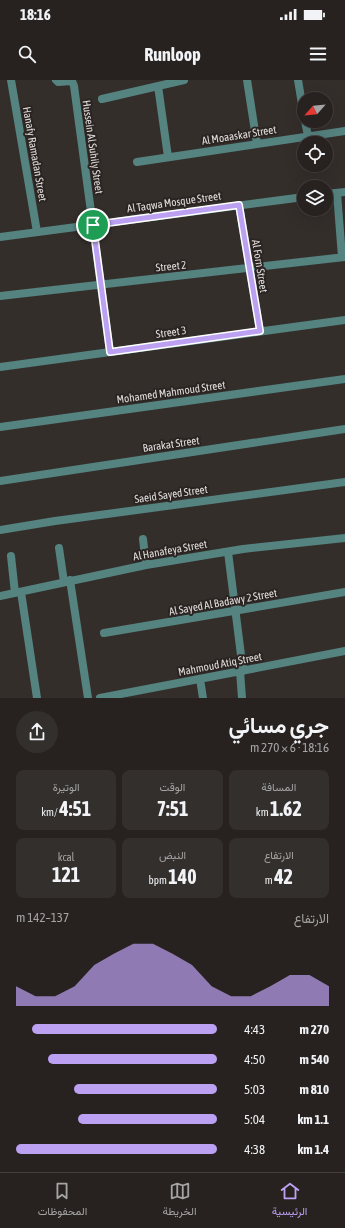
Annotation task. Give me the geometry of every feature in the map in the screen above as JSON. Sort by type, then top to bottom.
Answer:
[{"type":"street","name":"Hanafy Ramadan Street","points":[[11,80],[38,232]]},
{"type":"street","name":"Hussein Al Suhily Street","points":[[56,80],[58,82],[68,80],[73,82],[110,352]]},
{"type":"street","points":[[102,99],[184,80]]},
{"type":"street","points":[[247,80],[257,144]]},
{"type":"street","points":[[298,80],[300,92]]},
{"type":"street","points":[[158,86],[168,157]]},
{"type":"street","points":[[306,128],[308,136]]},
{"type":"street","name":"Al Moaaskar Street","points":[[308,136],[345,131]]},
{"type":"street","name":"Al Moaaskar Street","points":[[137,162],[297,138]]},
{"type":"street","points":[[341,192],[344,257]]},
{"type":"street","name":"Al Taqwa Mosque Street","points":[[0,237],[297,198]]},
{"type":"street","name":"Al Forn Street","points":[[239,205],[260,331]]},
{"type":"street","name":"Street 2","points":[[0,296],[344,257]]},
{"type":"street","name":"Street 3","points":[[0,367],[345,320]]},
{"type":"street","name":"Mohamed Mahmoud Street","points":[[0,427],[345,379]]},
{"type":"street","name":"Barakat Street","points":[[0,481],[345,430]]},
{"type":"street","name":"Saeid Sayed Street","points":[[0,530],[55,521],[345,482]]},
{"type":"street","name":"Al Hanafeya Street","points":[[0,596],[146,565],[228,552],[345,538]]},
{"type":"street","points":[[143,539],[146,565]]},
{"type":"street","points":[[59,548],[67,581],[88,698]]},
{"type":"street","points":[[228,552],[242,671],[242,698]]},
{"type":"street","points":[[11,556],[37,698]]},
{"type":"street","name":"Al Sayed Al Badawy 2 Street","points":[[104,633],[345,592]]},
{"type":"street","name":"Mahmoud Atiq Street","points":[[100,698],[142,694],[200,679],[345,651]]},
{"type":"street","points":[[200,679],[203,698]]},
{"type":"route","points":[[239,205],[260,331],[110,352],[93,225],[239,205]]}]
